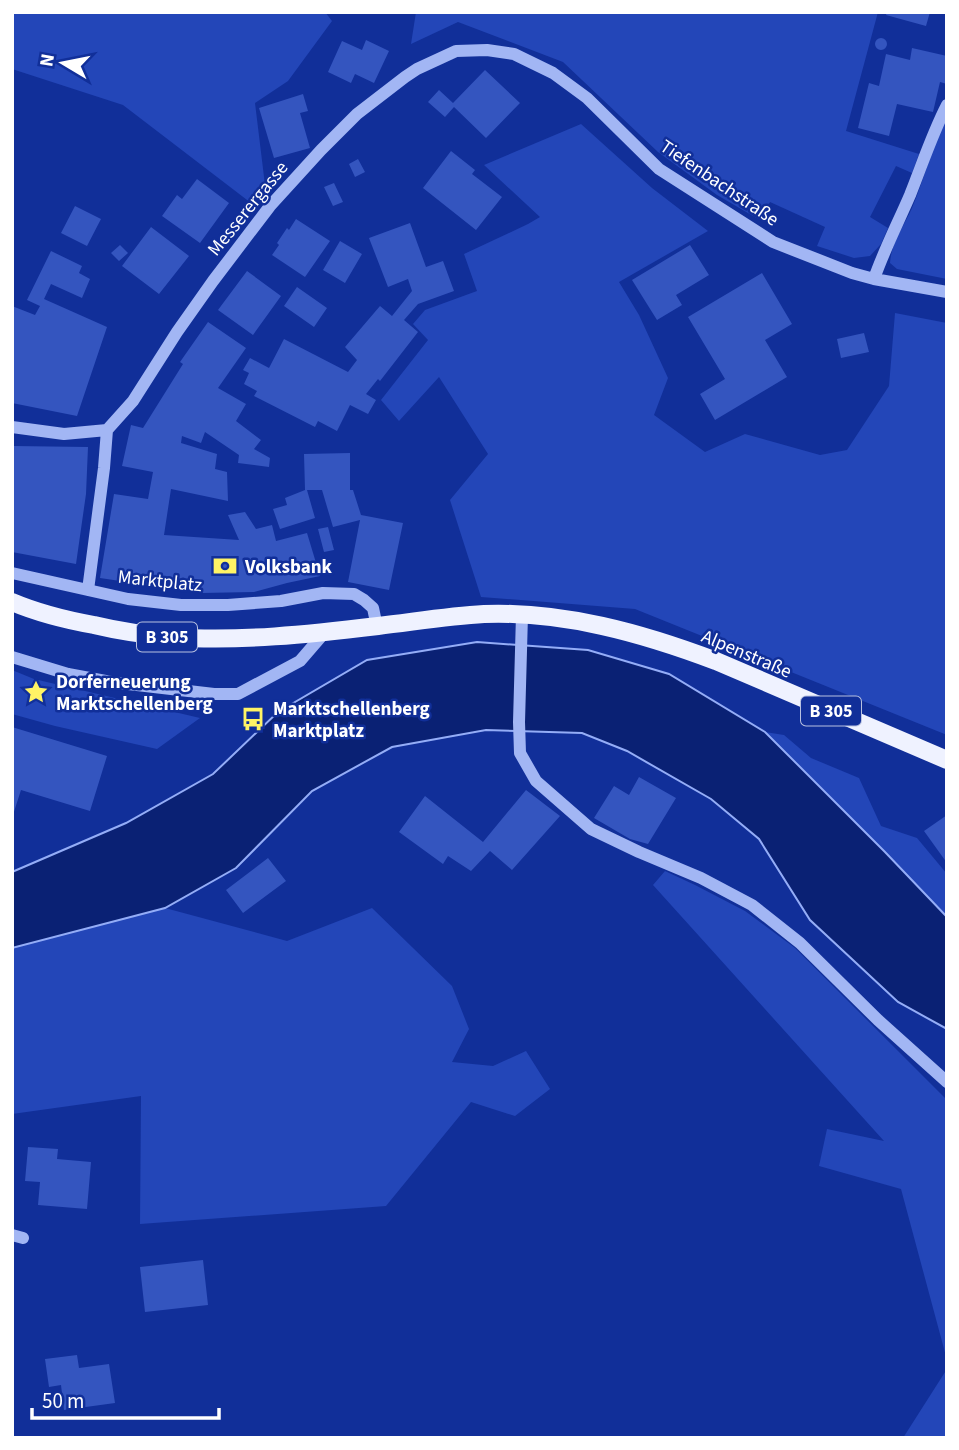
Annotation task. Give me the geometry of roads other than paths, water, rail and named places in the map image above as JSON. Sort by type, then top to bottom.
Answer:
[{"type":"main road","name":"B 305","points":[[12,602],[66,620],[172,637],[238,637],[325,632],[458,616],[522,615]]},
{"type":"main road","name":"Alpenstraße","points":[[522,615],[565,619],[611,628],[680,648],[947,760]]},
{"type":"street","name":"Tiefenbachstraße","points":[[456,51],[487,50],[514,54],[553,73],[587,98],[659,169],[773,242],[852,273],[947,292]]},
{"type":"street","name":"Messerergasse","points":[[107,430],[133,401],[177,332],[270,206],[321,150],[357,114],[387,90],[417,69],[456,51]]},
{"type":"street","points":[[874,279],[910,196],[936,124],[947,105]]},
{"type":"street","points":[[12,427],[64,434],[107,430]]},
{"type":"street","name":"Marktplatz","points":[[88,590],[107,430]]},
{"type":"street","name":"Marktplatz","points":[[12,573],[128,599],[181,605],[228,605],[281,601],[323,593],[354,594],[373,608],[377,626]]},
{"type":"street","points":[[522,615],[520,753],[536,781],[591,829],[701,878],[752,905],[800,943],[878,1020],[947,1082]]},
{"type":"street","points":[[12,657],[68,674],[111,682],[214,694],[238,694],[300,662],[325,632]]},
{"type":"place","name":"Volksbank","points":[[225,566]]},
{"type":"place","name":"Dorferneuerung Marktschellenberg","points":[[36,692]]},
{"type":"place","name":"Marktschellenberg Marktplatz","points":[[253,719]]}]
